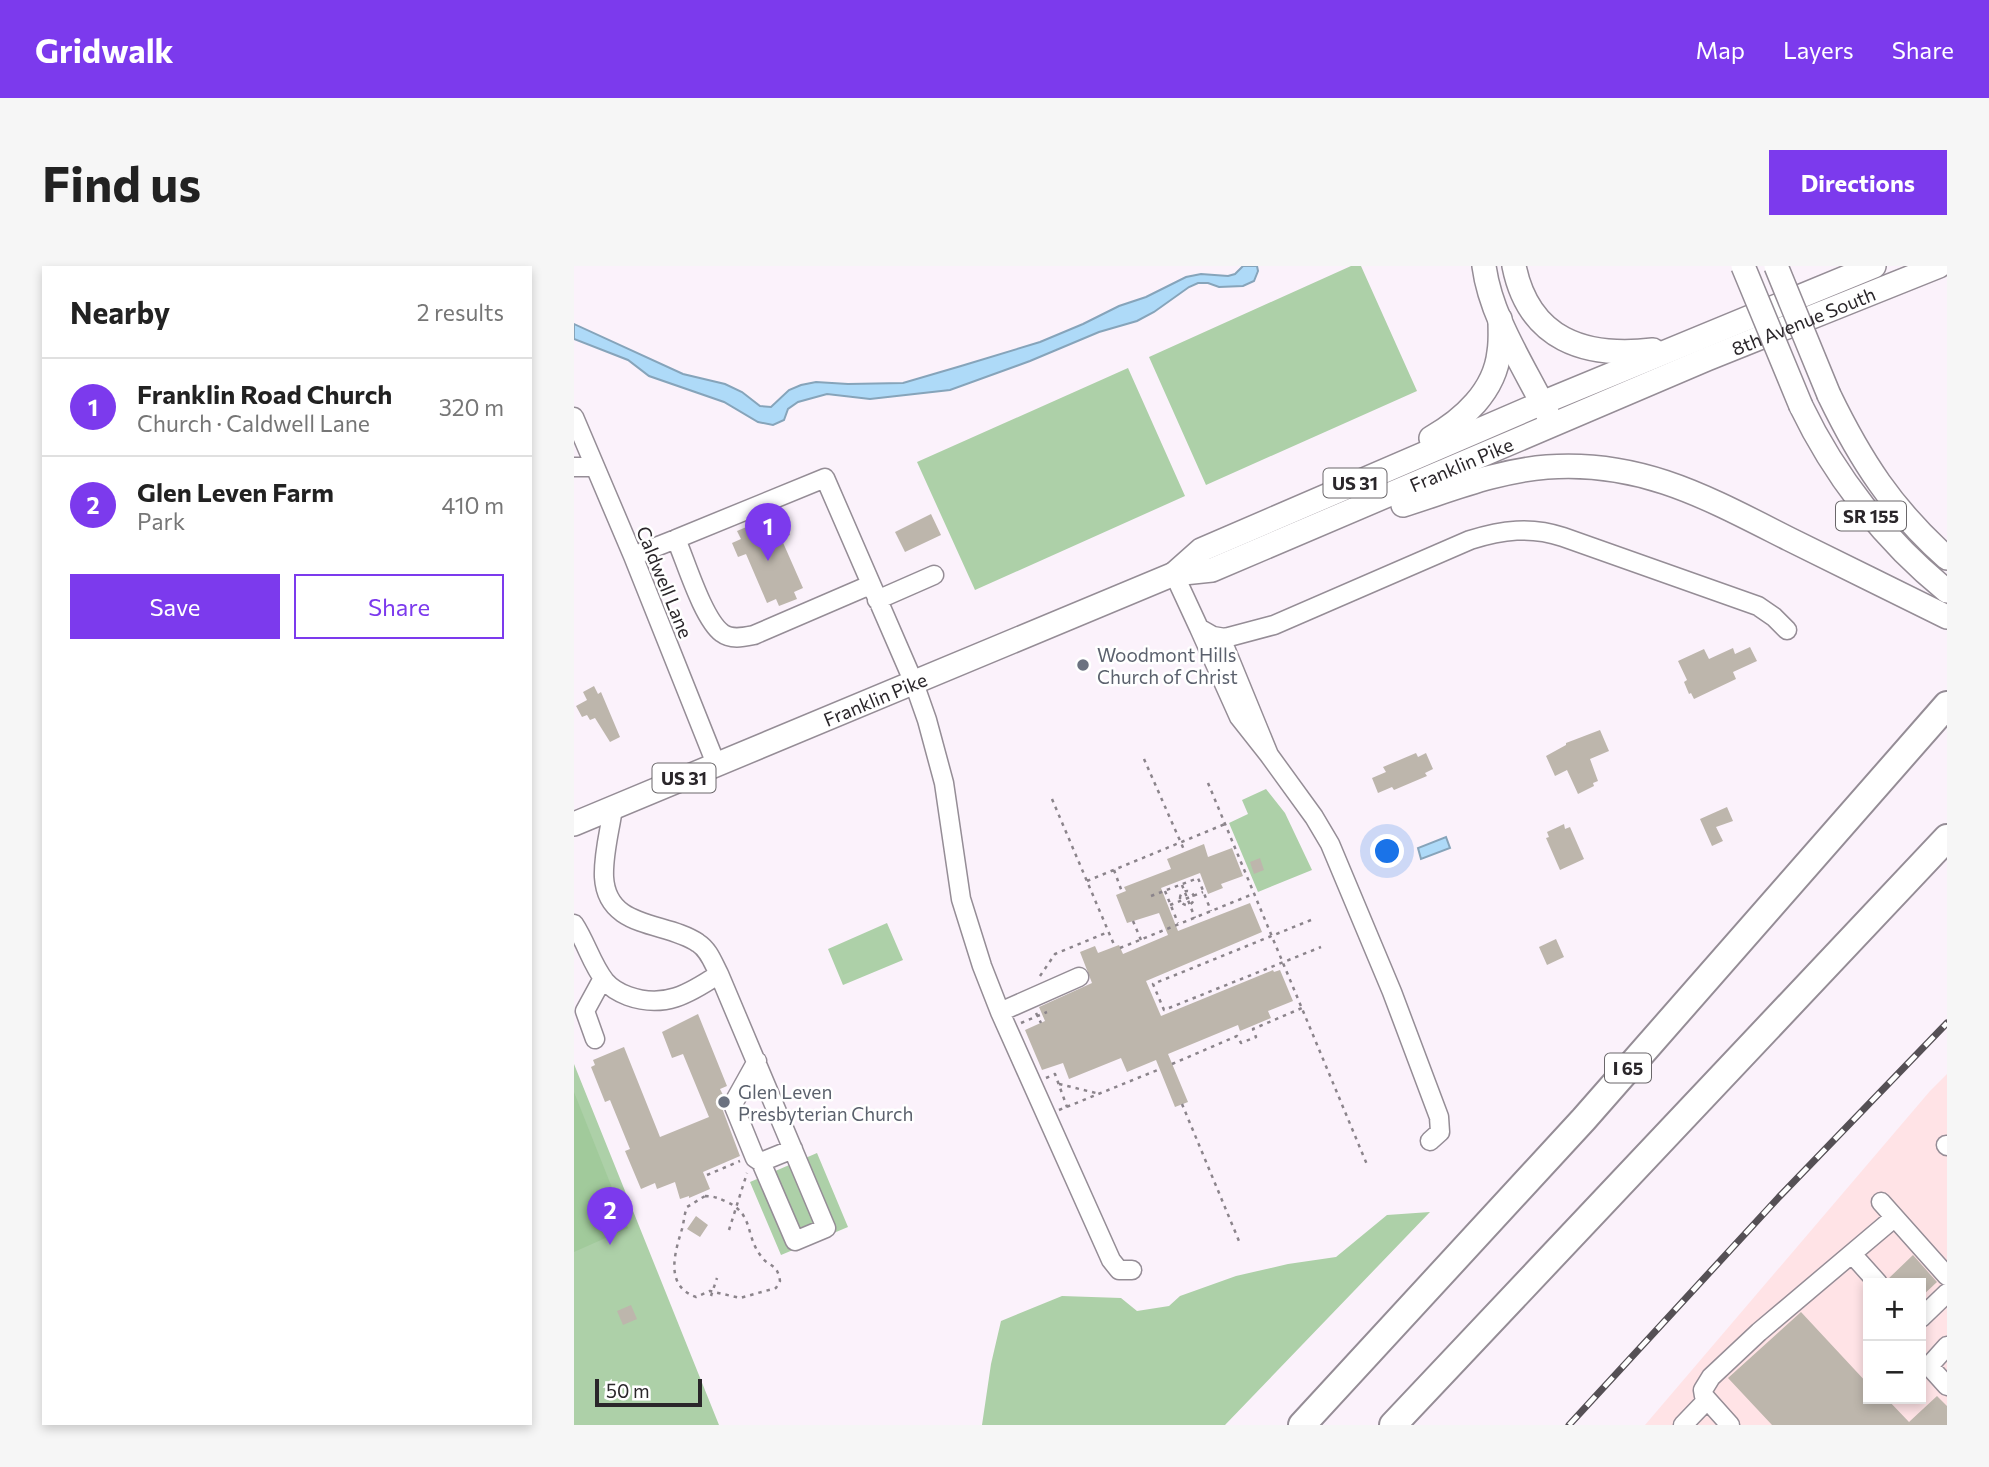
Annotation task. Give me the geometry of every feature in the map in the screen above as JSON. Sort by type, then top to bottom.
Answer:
[{"type":"highway","name":"I 65","points":[[1302,1425],[1584,1119],[1947,705]]},
{"type":"highway","points":[[1393,1425],[1947,840]]},
{"type":"main road","points":[[1484,266],[1500,319],[1554,426]]},
{"type":"main road","points":[[1514,266],[1519,284],[1532,309],[1550,329],[1570,342],[1593,350],[1619,353],[1668,347],[1693,340]]},
{"type":"main road","name":"SR 155","points":[[1743,266],[1801,406],[1822,447],[1868,512],[1920,569],[1947,591]]},
{"type":"main road","points":[[1776,266],[1829,395],[1852,442],[1879,484],[1910,522],[1947,558]]},
{"type":"main road","name":"8th Avenue South","points":[[1693,340],[1844,272],[1874,266]]},
{"type":"main road","name":"8th Avenue South","points":[[1707,359],[1939,266]]},
{"type":"main road","points":[[1844,272],[1856,298]]},
{"type":"main road","points":[[1293,510],[1431,438],[1468,412],[1488,383],[1497,362],[1500,319]]},
{"type":"main road","name":"Franklin Pike","points":[[1174,574],[1200,550],[1693,340]]},
{"type":"main road","name":"Franklin Pike","points":[[574,824],[1174,574],[1212,570],[1707,359]]},
{"type":"main road","points":[[1302,532],[1406,504],[1500,474],[1549,467],[1615,469],[1692,491],[1947,617]]},
{"type":"street","name":"Caldwell Lane","points":[[574,417],[716,764]]},
{"type":"street","points":[[574,467],[594,467]]},
{"type":"street","points":[[633,556],[825,478],[914,683],[927,720],[944,783],[963,906],[1000,1012],[1113,1264],[1119,1270],[1132,1270]]},
{"type":"street","points":[[1199,628],[1221,638],[1247,634],[1274,625],[1470,540],[1489,534],[1540,530],[1751,604],[1768,612],[1787,630]]},
{"type":"street","points":[[676,539],[710,619],[728,636],[754,635],[873,593],[934,575]]},
{"type":"street","points":[[1174,574],[1239,717],[1323,831],[1392,992],[1439,1117],[1440,1132],[1430,1141]]},
{"type":"street","points":[[1221,638],[1269,755]]},
{"type":"street","points":[[613,808],[604,866],[605,888],[611,901],[627,916],[700,943],[719,974],[757,1061],[826,1228],[795,1241],[733,1104],[757,1061]]},
{"type":"street","points":[[574,924],[603,978],[622,994],[659,1002],[686,993],[719,974]]},
{"type":"street","points":[[1000,1012],[1079,977]]},
{"type":"street","points":[[595,1039],[585,1011],[603,978]]},
{"type":"street","points":[[759,1162],[793,1149]]},
{"type":"street","points":[[1881,1202],[1947,1276]]},
{"type":"street","points":[[1730,1425],[1706,1401],[1703,1390],[1711,1377],[1759,1332],[1894,1217]]},
{"type":"street","points":[[1853,1254],[1874,1278]]},
{"type":"street","points":[[1926,1313],[1947,1293]]},
{"type":"street","points":[[1926,1361],[1947,1346]]},
{"type":"street","points":[[1926,1363],[1947,1385]]},
{"type":"street","points":[[1683,1425],[1706,1401]]},
{"type":"path","points":[[1144,759],[1185,852]]},
{"type":"path","points":[[1208,783],[1368,1167]]},
{"type":"path","points":[[1052,799],[1115,947]]},
{"type":"path","points":[[1087,881],[1225,824]]},
{"type":"path","points":[[1114,870],[1122,892]]},
{"type":"path","points":[[1151,896],[1198,878],[1211,911]]},
{"type":"path","points":[[1182,884],[1195,918]]},
{"type":"path","points":[[1165,891],[1178,925]]},
{"type":"path","points":[[1185,892],[1194,896]]},
{"type":"path","points":[[1181,901],[1185,892]]},
{"type":"path","points":[[1171,905],[1203,892]]},
{"type":"path","points":[[1121,948],[1254,893]]},
{"type":"path","points":[[1190,905],[1194,896]]},
{"type":"path","points":[[1181,901],[1190,905]]},
{"type":"path","points":[[1133,920],[1142,940]]},
{"type":"path","points":[[1311,920],[1153,984],[1164,1010],[1321,947]]},
{"type":"path","points":[[1036,981],[1055,954],[1108,932]]},
{"type":"path","points":[[1172,1063],[1237,1035],[1241,1043],[1256,1037],[1253,1029],[1302,1008]]},
{"type":"path","points":[[1018,1024],[1047,1012]]},
{"type":"path","points":[[1046,1116],[1160,1069]]},
{"type":"path","points":[[1059,1084],[1099,1094]]},
{"type":"path","points":[[1182,1104],[1239,1241]]},
{"type":"path","points":[[707,1175],[759,1162]]},
{"type":"path","points":[[729,1230],[746,1174],[759,1162]]},
{"type":"path","points":[[705,1196],[736,1206],[746,1217],[749,1233],[759,1254],[778,1271],[779,1285],[740,1297],[689,1295],[682,1289],[674,1272],[675,1254],[685,1211],[691,1203],[705,1196]]},
{"type":"path","points":[[711,1294],[717,1278]]},
{"type":"shaded area","points":[[1947,1074],[1947,1425],[1645,1425],[1930,1091]]},
{"type":"green space","points":[[1351,266],[1361,266],[1417,391],[1206,485],[1149,357]]},
{"type":"green space","points":[[1128,368],[1185,496],[975,590],[917,462]]},
{"type":"green space","points":[[1266,789],[1285,813],[1312,870],[1258,892],[1229,823],[1248,814],[1242,800]]},
{"type":"green space","points":[[887,923],[903,960],[843,985],[828,949]]},
{"type":"green space","points":[[574,1064],[719,1425],[574,1425]]},
{"type":"green space","points":[[574,1092],[628,1228],[574,1252]]},
{"type":"green space","points":[[817,1153],[848,1227],[781,1255],[750,1182]]},
{"type":"green space","points":[[1430,1212],[1225,1425],[982,1425],[991,1364],[1001,1321],[1062,1296],[1121,1298],[1137,1311],[1169,1306],[1180,1296],[1236,1276],[1336,1257],[1387,1215]]},
{"type":"water","points":[[1243,266],[1257,266],[1254,281],[1243,286],[1219,287],[1198,283],[1137,321],[1099,332],[950,390],[870,399],[827,394],[798,402],[788,409],[784,420],[773,425],[758,422],[724,402],[649,376],[628,360],[574,339],[574,324],[683,374],[725,384],[742,392],[760,406],[771,407],[789,390],[801,385],[816,382],[903,383],[961,366],[1040,342],[1186,277],[1201,274],[1228,276],[1235,274]]},
{"type":"water","points":[[1446,837],[1450,848],[1421,859],[1418,848]]},
{"type":"building","points":[[931,514],[941,535],[905,552],[895,532]]},
{"type":"building","points":[[772,516],[775,524],[784,520],[790,535],[781,538],[803,588],[794,592],[797,599],[779,606],[776,599],[767,603],[746,554],[738,557],[732,543],[741,539],[737,531]]},
{"type":"building","points":[[1750,647],[1757,661],[1733,672],[1736,679],[1694,699],[1691,693],[1689,694],[1684,682],[1687,680],[1678,661],[1704,649],[1709,659],[1733,648],[1735,654]]},
{"type":"building","points":[[594,686],[598,694],[601,692],[620,737],[610,742],[595,718],[590,720],[587,715],[582,717],[576,706],[587,700],[583,692]]},
{"type":"building","points":[[1600,730],[1609,751],[1590,759],[1598,781],[1578,794],[1567,770],[1555,776],[1546,756],[1566,743]]},
{"type":"building","points":[[1416,753],[1418,757],[1426,753],[1433,769],[1425,773],[1427,776],[1394,790],[1392,787],[1378,793],[1372,778],[1386,772],[1383,767]]},
{"type":"building","points":[[1727,807],[1733,821],[1716,827],[1723,841],[1712,846],[1700,819]]},
{"type":"building","points":[[1564,824],[1565,829],[1570,827],[1584,859],[1560,870],[1546,838],[1549,837],[1547,832]]},
{"type":"building","points":[[1204,844],[1208,857],[1232,848],[1243,876],[1221,884],[1223,888],[1208,894],[1200,873],[1161,888],[1178,931],[1250,903],[1262,932],[1146,981],[1161,1016],[1273,970],[1280,970],[1293,1001],[1268,1011],[1271,1018],[1240,1031],[1238,1025],[1168,1054],[1188,1102],[1175,1107],[1156,1060],[1127,1072],[1121,1058],[1069,1079],[1063,1063],[1042,1070],[1025,1030],[1045,1021],[1039,1007],[1092,983],[1080,952],[1095,946],[1098,953],[1119,945],[1123,954],[1168,935],[1159,913],[1127,923],[1116,895],[1126,891],[1124,887],[1171,869],[1167,859]]},
{"type":"building","points":[[1260,858],[1264,870],[1254,874],[1250,862]]},
{"type":"building","points":[[1556,939],[1564,957],[1547,965],[1539,947]]},
{"type":"building","points":[[698,1014],[727,1086],[720,1089],[724,1097],[722,1108],[740,1156],[703,1172],[710,1189],[680,1199],[675,1182],[657,1189],[655,1183],[641,1189],[625,1151],[630,1149],[610,1100],[605,1102],[591,1067],[595,1065],[593,1060],[624,1047],[660,1137],[709,1117],[683,1054],[672,1058],[662,1032]]},
{"type":"building","points":[[696,1216],[708,1225],[700,1237],[687,1229]]},
{"type":"building","points":[[1913,1255],[1937,1282],[1926,1292],[1926,1278],[1889,1278]]},
{"type":"building","points":[[631,1305],[637,1319],[623,1325],[617,1311]]},
{"type":"building","points":[[1801,1312],[1863,1379],[1863,1404],[1892,1404],[1909,1422],[1937,1396],[1947,1406],[1947,1425],[1772,1425],[1728,1378]]},
{"type":"railway","points":[[1569,1425],[1779,1197],[1947,1023]]},
{"type":"place","name":"Franklin Road Church","points":[[768,561]]},
{"type":"place","name":"Woodmont Hills Church of Christ","points":[[1083,665]]},
{"type":"place","name":"Glen Leven Presbyterian Church","points":[[724,1102]]},
{"type":"place","name":"Glen Leven Farm","points":[[610,1245]]}]
